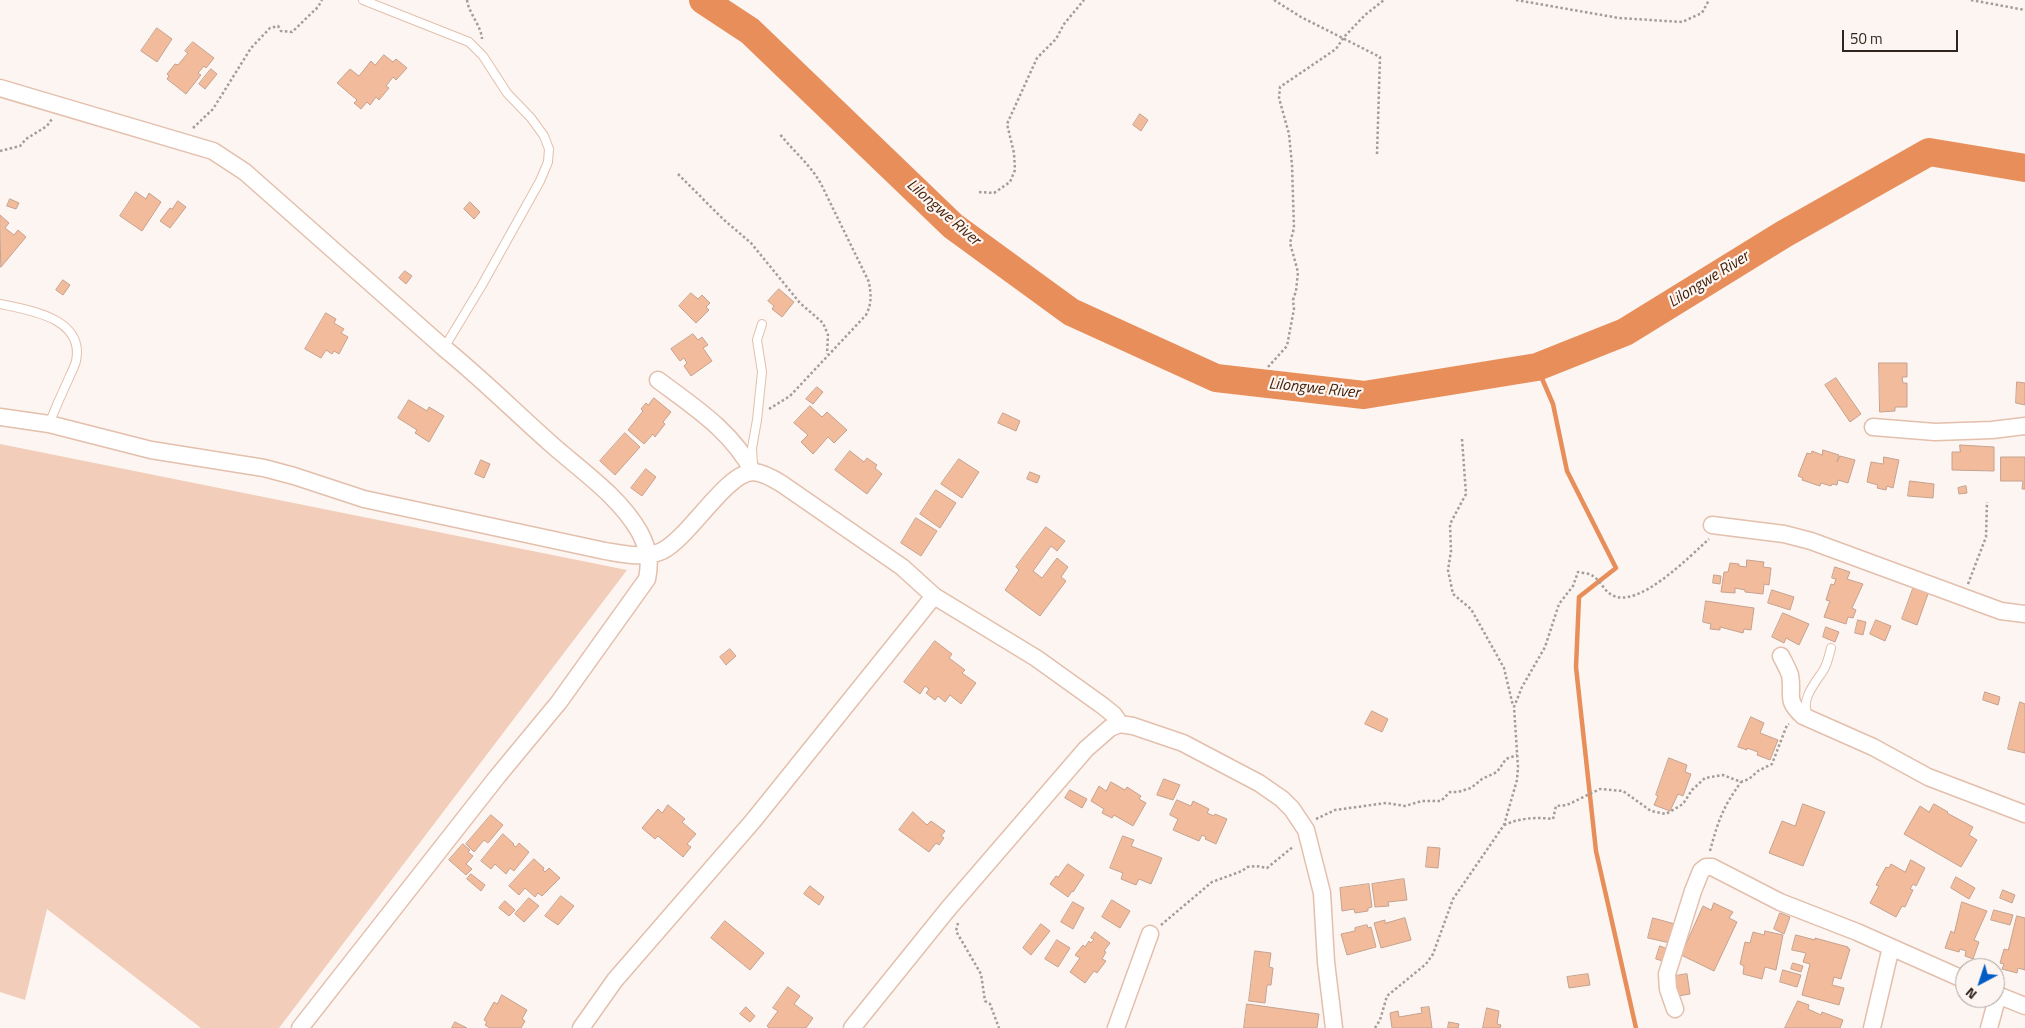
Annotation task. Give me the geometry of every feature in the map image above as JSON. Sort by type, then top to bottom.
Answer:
[{"type":"street","points":[[0,88],[213,151],[244,172],[471,370],[607,493],[634,523],[649,554],[650,566],[647,579],[559,702],[497,777],[300,1028]]},
{"type":"street","points":[[658,380],[729,436],[745,456],[753,472]]},
{"type":"street","points":[[0,417],[49,424],[151,450],[264,468],[364,499],[635,556],[661,552],[672,545],[692,526],[725,487],[740,477],[753,472],[769,476],[902,567],[934,596],[1036,658],[1103,706],[1114,715],[1120,724]]},
{"type":"street","points":[[1873,427],[1935,432],[1992,430],[2025,426]]},
{"type":"street","points":[[1712,525],[1784,534],[1811,541],[2001,611],[2025,614]]},
{"type":"street","points":[[581,1028],[615,980],[753,821],[934,596]]},
{"type":"street","points":[[1781,656],[1790,675],[1790,699],[1796,710],[1806,718],[1872,747],[1928,777],[2025,814]]},
{"type":"street","points":[[852,1028],[948,909],[1086,749],[1101,735],[1120,724],[1133,726],[1184,744],[1259,784],[1282,799],[1292,809],[1306,830],[1322,893],[1326,962],[1334,1028]]},
{"type":"street","points":[[1675,1009],[1668,989],[1667,974],[1693,891],[1701,871],[1706,867],[1712,867],[1780,902],[1891,947],[1955,976]]},
{"type":"street","points":[[1116,1028],[1150,934]]},
{"type":"street","points":[[1872,1028],[1891,947]]},
{"type":"street","points":[[2005,998],[2025,1006]]},
{"type":"street","points":[[1989,1028],[1993,1008]]},
{"type":"lane","points":[[363,0],[469,42],[483,56],[507,93],[532,118],[544,136],[549,149],[548,162],[540,181],[482,285],[444,348]]},
{"type":"lane","points":[[0,304],[35,311],[56,319],[68,330],[76,343],[76,360],[49,424]]},
{"type":"lane","points":[[753,472],[752,448],[758,420],[762,372],[757,340],[762,324]]},
{"type":"lane","points":[[1806,718],[1805,711],[1811,687],[1824,670],[1831,648]]},
{"type":"path","points":[[180,142],[213,109],[250,48],[270,28],[278,26],[281,30],[292,32],[322,0]]},
{"type":"path","points":[[467,0],[468,6],[482,33],[483,56]]},
{"type":"path","points":[[979,192],[994,193],[1010,182],[1015,170],[1014,153],[1007,124],[1037,58],[1056,39],[1064,24],[1084,0]]},
{"type":"path","points":[[1274,0],[1301,17],[1344,37],[1380,57],[1377,154]]},
{"type":"path","points":[[1268,367],[1288,346],[1298,272],[1290,243],[1294,228],[1292,165],[1288,134],[1279,98],[1280,88],[1336,49],[1344,37],[1384,0]]},
{"type":"path","points":[[1516,0],[1619,18],[1682,22],[1702,13],[1709,0]]},
{"type":"path","points":[[1971,0],[2025,10]]},
{"type":"path","points":[[0,151],[20,146],[26,139],[47,126],[60,106]]},
{"type":"path","points":[[758,420],[764,411],[790,396],[866,315],[871,306],[869,282],[813,169],[797,155],[779,133]]},
{"type":"path","points":[[678,174],[723,219],[751,243],[800,303],[823,323],[828,335],[827,355]]},
{"type":"path","points":[[1374,1028],[1380,1020],[1387,996],[1426,964],[1433,954],[1453,899],[1504,825],[1517,780],[1514,707],[1504,668],[1472,609],[1452,594],[1448,570],[1452,551],[1450,524],[1466,494],[1462,439]]},
{"type":"path","points":[[1964,597],[1986,537],[1987,502]]},
{"type":"path","points":[[1514,707],[1522,688],[1545,647],[1559,604],[1572,586],[1578,572],[1593,576],[1612,596],[1622,597],[1641,594],[1666,578],[1710,538],[1712,525]]},
{"type":"path","points":[[1504,825],[1513,821],[1535,817],[1552,819],[1556,806],[1567,805],[1585,798],[1600,789],[1623,792],[1651,811],[1666,814],[1683,804],[1692,790],[1705,778],[1724,775],[1741,782],[1749,780],[1758,770],[1772,764],[1786,725],[1806,718]]},
{"type":"path","points":[[1150,934],[1212,882],[1242,871],[1247,867],[1267,868],[1297,843],[1316,818],[1335,810],[1386,803],[1405,806],[1422,801],[1441,801],[1450,792],[1471,788],[1482,778],[1498,772],[1506,759],[1517,755]]},
{"type":"path","points":[[1706,867],[1725,804],[1741,782]]},
{"type":"path","points":[[948,909],[958,923],[956,931],[981,974],[985,1001],[990,1004],[998,1028]]},
{"type":"shaded area","points":[[0,444],[627,570],[279,1028],[201,1028],[47,909],[25,1000],[0,992]]},
{"type":"building","points":[[157,28],[172,39],[157,62],[141,51]]},
{"type":"building","points":[[193,42],[214,58],[206,68],[204,66],[198,73],[201,75],[186,94],[167,79],[169,76],[167,74],[188,53],[185,51]]},
{"type":"building","points":[[384,55],[393,62],[396,59],[407,68],[396,80],[393,77],[386,86],[389,88],[379,100],[376,97],[370,105],[367,102],[361,109],[354,103],[357,100],[337,83],[350,69],[359,76],[371,61],[375,65]]},
{"type":"building","points":[[211,69],[217,74],[205,89],[199,84]]},
{"type":"building","points":[[1140,114],[1148,120],[1141,131],[1133,125]]},
{"type":"building","points":[[136,192],[146,199],[149,193],[161,202],[142,231],[120,216]]},
{"type":"building","points":[[10,199],[19,203],[16,209],[7,206]]},
{"type":"building","points":[[178,201],[186,207],[170,228],[160,221]]},
{"type":"building","points":[[470,202],[480,212],[474,219],[464,209]]},
{"type":"building","points":[[0,215],[9,223],[5,228],[14,235],[18,230],[26,237],[1,267]]},
{"type":"building","points":[[405,271],[412,276],[406,284],[399,278]]},
{"type":"building","points":[[63,280],[70,285],[63,295],[56,290]]},
{"type":"building","points":[[779,289],[794,302],[782,317],[772,309],[774,306],[768,301]]},
{"type":"building","points":[[691,293],[698,299],[702,295],[710,303],[706,307],[709,310],[696,323],[679,306]]},
{"type":"building","points":[[326,313],[336,319],[334,323],[344,329],[341,333],[348,337],[339,354],[334,351],[332,354],[326,350],[321,358],[305,349]]},
{"type":"building","points":[[693,334],[698,340],[702,337],[708,345],[703,348],[712,361],[691,376],[684,366],[687,363],[684,358],[680,361],[671,349]]},
{"type":"building","points":[[1879,363],[1907,363],[1907,377],[1902,377],[1903,383],[1907,383],[1907,407],[1895,407],[1895,411],[1880,412]]},
{"type":"building","points":[[1836,378],[1861,414],[1850,422],[1825,385]]},
{"type":"building","points":[[2017,382],[2025,383],[2025,405],[2016,403]]},
{"type":"building","points":[[817,387],[823,392],[813,404],[806,399]]},
{"type":"building","points":[[654,398],[671,412],[655,437],[653,434],[644,444],[628,430],[643,411],[641,409]]},
{"type":"building","points":[[409,400],[427,411],[429,407],[444,416],[429,442],[415,433],[417,430],[398,418]]},
{"type":"building","points":[[810,406],[822,417],[827,412],[847,430],[834,443],[828,437],[813,454],[801,442],[808,435],[794,423]]},
{"type":"building","points":[[1003,413],[1020,421],[1016,431],[998,423]]},
{"type":"building","points":[[625,433],[640,447],[615,475],[600,461]]},
{"type":"building","points":[[1960,445],[1994,447],[1994,471],[1952,470],[1952,452],[1960,452]]},
{"type":"building","points":[[1823,450],[1839,455],[1837,462],[1840,456],[1855,460],[1848,483],[1838,480],[1837,485],[1832,484],[1831,486],[1821,483],[1820,486],[1802,480],[1803,478],[1798,476],[1807,453],[1811,454],[1812,451],[1822,455]]},
{"type":"building","points":[[850,451],[864,462],[867,458],[877,465],[875,468],[882,474],[867,494],[835,470]]},
{"type":"building","points":[[1884,457],[1899,460],[1893,488],[1887,486],[1886,490],[1877,488],[1878,485],[1867,482],[1871,462],[1883,464]]},
{"type":"building","points":[[2001,457],[2025,457],[2025,489],[2022,489],[2023,481],[2001,481]]},
{"type":"building","points":[[959,459],[979,472],[962,498],[941,484]]},
{"type":"building","points":[[481,460],[490,464],[484,478],[475,474]]},
{"type":"building","points":[[646,469],[656,477],[642,496],[631,488]]},
{"type":"building","points":[[1030,472],[1040,476],[1037,483],[1027,479]]},
{"type":"building","points":[[1910,481],[1934,484],[1933,498],[1908,496]]},
{"type":"building","points":[[1966,486],[1967,493],[1959,494],[1958,488]]},
{"type":"building","points":[[936,490],[956,503],[940,528],[920,514]]},
{"type":"building","points":[[916,518],[937,531],[921,556],[901,543]]},
{"type":"building","points":[[1046,527],[1065,541],[1057,551],[1051,546],[1033,571],[1042,578],[1057,558],[1068,567],[1061,577],[1066,581],[1040,616],[1005,590],[1019,570],[1016,567]]},
{"type":"building","points":[[1747,560],[1764,562],[1763,567],[1771,568],[1769,585],[1764,584],[1763,594],[1745,592],[1745,590],[1735,588],[1735,593],[1721,592],[1724,572],[1728,572],[1730,563],[1746,567]]},
{"type":"building","points":[[1835,567],[1850,572],[1847,579],[1863,584],[1852,608],[1856,610],[1853,618],[1848,617],[1846,624],[1824,617],[1830,601],[1826,600],[1831,584],[1834,585],[1836,579],[1832,578]]},
{"type":"building","points":[[1714,575],[1721,576],[1720,584],[1713,583]]},
{"type":"building","points":[[1914,586],[1929,591],[1917,625],[1902,619]]},
{"type":"building","points":[[1772,590],[1794,597],[1790,610],[1768,603]]},
{"type":"building","points":[[1706,601],[1754,608],[1751,630],[1744,629],[1743,633],[1720,627],[1720,630],[1710,629],[1711,624],[1703,622]]},
{"type":"building","points":[[1783,613],[1809,624],[1799,645],[1786,638],[1784,643],[1772,637]]},
{"type":"building","points":[[1858,620],[1866,622],[1863,635],[1855,633]]},
{"type":"building","points":[[1876,620],[1891,626],[1885,641],[1870,634]]},
{"type":"building","points":[[1826,627],[1839,632],[1835,642],[1823,637]]},
{"type":"building","points":[[935,641],[952,654],[949,658],[965,670],[962,673],[976,683],[961,704],[950,695],[945,702],[938,696],[935,700],[926,693],[929,689],[925,686],[920,694],[904,682]]},
{"type":"building","points":[[730,649],[736,656],[726,665],[720,657]]},
{"type":"building","points":[[1985,692],[2000,697],[1998,705],[1983,700]]},
{"type":"building","points":[[2020,702],[2025,704],[2025,753],[2008,749]]},
{"type":"building","points":[[1372,711],[1388,719],[1382,732],[1365,724]]},
{"type":"building","points":[[1751,717],[1764,723],[1760,733],[1778,740],[1770,760],[1757,755],[1758,752],[1738,747]]},
{"type":"building","points":[[1669,758],[1687,765],[1685,772],[1691,774],[1683,796],[1678,794],[1670,811],[1654,805]]},
{"type":"building","points":[[1164,779],[1180,785],[1173,800],[1157,795]]},
{"type":"building","points":[[1111,782],[1125,790],[1127,787],[1141,796],[1139,799],[1146,803],[1133,826],[1114,815],[1112,818],[1102,813],[1104,809],[1091,801],[1099,786],[1106,791]]},
{"type":"building","points":[[1070,790],[1087,799],[1082,808],[1065,798]]},
{"type":"building","points":[[1177,800],[1191,806],[1193,801],[1209,809],[1207,813],[1227,819],[1216,844],[1205,839],[1206,837],[1202,835],[1199,841],[1173,830],[1178,819],[1170,815]]},
{"type":"building","points":[[1803,804],[1825,812],[1803,866],[1769,853],[1782,821],[1795,826]]},
{"type":"building","points":[[1934,804],[1973,827],[1969,835],[1977,840],[1961,867],[1904,834],[1920,806],[1929,812]]},
{"type":"building","points":[[668,805],[685,819],[682,822],[696,834],[687,844],[691,847],[683,857],[658,836],[655,839],[642,828],[658,809],[662,813]]},
{"type":"building","points":[[913,812],[927,825],[931,821],[945,831],[941,836],[944,838],[939,845],[936,843],[929,852],[899,830]]},
{"type":"building","points":[[491,815],[503,825],[488,843],[484,840],[474,852],[466,844]]},
{"type":"building","points":[[503,834],[513,845],[516,847],[519,843],[529,852],[514,871],[510,868],[506,874],[495,864],[491,869],[481,861]]},
{"type":"building","points":[[1123,836],[1134,840],[1131,846],[1162,858],[1151,884],[1139,879],[1136,885],[1121,879],[1123,873],[1110,868]]},
{"type":"building","points":[[463,844],[470,850],[468,852],[473,856],[466,864],[472,869],[466,875],[449,860]]},
{"type":"building","points":[[1428,847],[1440,848],[1438,868],[1426,867]]},
{"type":"building","points":[[534,859],[544,868],[545,872],[549,868],[560,878],[542,896],[538,893],[535,897],[525,888],[519,895],[509,886]]},
{"type":"building","points":[[1911,860],[1925,868],[1916,886],[1913,884],[1910,889],[1913,890],[1905,907],[1902,906],[1896,917],[1870,903],[1879,886],[1876,885],[1886,867],[1889,868],[1891,864],[1905,872]]},
{"type":"building","points":[[1068,864],[1084,875],[1068,897],[1050,884]]},
{"type":"building","points":[[471,874],[485,885],[481,891],[467,879]]},
{"type":"building","points":[[1956,877],[1975,888],[1969,899],[1951,888]]},
{"type":"building","points":[[1404,879],[1407,900],[1388,902],[1389,906],[1375,907],[1372,884]]},
{"type":"building","points":[[1369,884],[1372,907],[1368,908],[1368,911],[1355,913],[1354,909],[1342,911],[1340,888]]},
{"type":"building","points":[[810,886],[824,897],[819,905],[804,894]]},
{"type":"building","points":[[2003,890],[2015,895],[2012,903],[2000,898]]},
{"type":"building","points":[[561,896],[574,906],[558,925],[545,916]]},
{"type":"building","points":[[529,898],[539,906],[524,922],[515,914]]},
{"type":"building","points":[[1112,900],[1130,911],[1120,928],[1102,917]]},
{"type":"building","points":[[505,901],[515,910],[509,916],[499,908]]},
{"type":"building","points":[[1073,902],[1084,908],[1073,929],[1061,922]]},
{"type":"building","points":[[1962,902],[1987,911],[1974,940],[1979,942],[1973,958],[1965,956],[1966,951],[1960,949],[1959,952],[1945,948],[1951,931],[1954,933]]},
{"type":"building","points":[[1714,903],[1733,912],[1729,918],[1737,922],[1714,971],[1681,955],[1703,906],[1711,910]]},
{"type":"building","points":[[1994,910],[2013,915],[2010,925],[1991,920]]},
{"type":"building","points":[[1780,913],[1790,917],[1784,934],[1774,929]]},
{"type":"building","points":[[2017,916],[2025,918],[2025,970],[2018,968],[2017,973],[2005,970],[2005,958],[2001,958],[2004,949],[2008,950]]},
{"type":"building","points":[[1405,918],[1411,940],[1381,948],[1374,923],[1385,920],[1385,923]]},
{"type":"building","points":[[1653,918],[1675,924],[1670,943],[1648,938]]},
{"type":"building","points":[[725,921],[764,953],[750,970],[711,938]]},
{"type":"building","points":[[1041,924],[1050,931],[1031,955],[1023,948]]},
{"type":"building","points":[[1367,925],[1368,928],[1371,927],[1376,947],[1347,955],[1341,934],[1355,931],[1355,928]]},
{"type":"building","points":[[1765,931],[1783,935],[1776,970],[1765,967],[1762,979],[1743,974],[1744,966],[1740,964],[1745,942],[1750,943],[1753,932],[1764,935]]},
{"type":"building","points":[[1095,932],[1110,943],[1104,951],[1106,952],[1102,959],[1106,961],[1097,973],[1094,971],[1085,983],[1070,972],[1080,958],[1075,955],[1083,945],[1085,947],[1089,941],[1091,943],[1094,939],[1091,938]]},
{"type":"building","points":[[1796,935],[1815,940],[1815,938],[1850,949],[1841,979],[1834,977],[1832,985],[1844,988],[1839,1005],[1802,995],[1810,964],[1803,962],[1806,953],[1792,950]]},
{"type":"building","points":[[1057,940],[1070,948],[1058,967],[1045,959]]},
{"type":"building","points":[[1660,946],[1670,950],[1666,962],[1656,959]]},
{"type":"building","points":[[1255,951],[1271,953],[1269,967],[1273,968],[1271,985],[1267,985],[1265,1003],[1249,1001]]},
{"type":"building","points":[[1793,963],[1803,966],[1801,972],[1791,969]]},
{"type":"building","points":[[1783,970],[1801,975],[1797,987],[1780,982]]},
{"type":"building","points":[[1588,974],[1590,985],[1569,988],[1567,977]]},
{"type":"building","points":[[1687,974],[1690,994],[1678,996],[1675,976]]},
{"type":"building","points":[[788,987],[800,996],[794,1004],[813,1018],[806,1028],[769,1028],[767,1026],[778,1011],[773,1008]]},
{"type":"building","points":[[502,995],[527,1010],[522,1019],[525,1021],[521,1028],[490,1028],[485,1025],[487,1022],[484,1020],[494,1002],[497,1004]]},
{"type":"building","points":[[1798,1001],[1809,1005],[1808,1009],[1821,1015],[1822,1012],[1843,1020],[1840,1028],[1785,1028]]},
{"type":"building","points":[[1247,1004],[1319,1014],[1317,1028],[1244,1028]]},
{"type":"building","points":[[746,1007],[755,1016],[750,1022],[740,1014]]},
{"type":"building","points":[[1429,1007],[1432,1028],[1392,1028],[1390,1013],[1398,1011],[1399,1017],[1422,1013],[1421,1008]]},
{"type":"building","points":[[1487,1008],[1499,1011],[1497,1024],[1501,1025],[1500,1028],[1483,1028]]},
{"type":"building","points":[[455,1022],[467,1028],[452,1028]]},
{"type":"building","points":[[1449,1022],[1459,1024],[1458,1028],[1448,1028]]},
{"type":"waterway","name":"Lilongwe River","points":[[703,0],[750,31],[953,226],[1071,312],[1216,378],[1364,395],[1537,367],[1625,332],[1784,234],[1929,152],[2025,168]]},
{"type":"waterway","points":[[1537,367],[1553,404],[1567,471],[1616,568],[1579,597],[1576,667],[1596,851],[1636,1028]]}]
